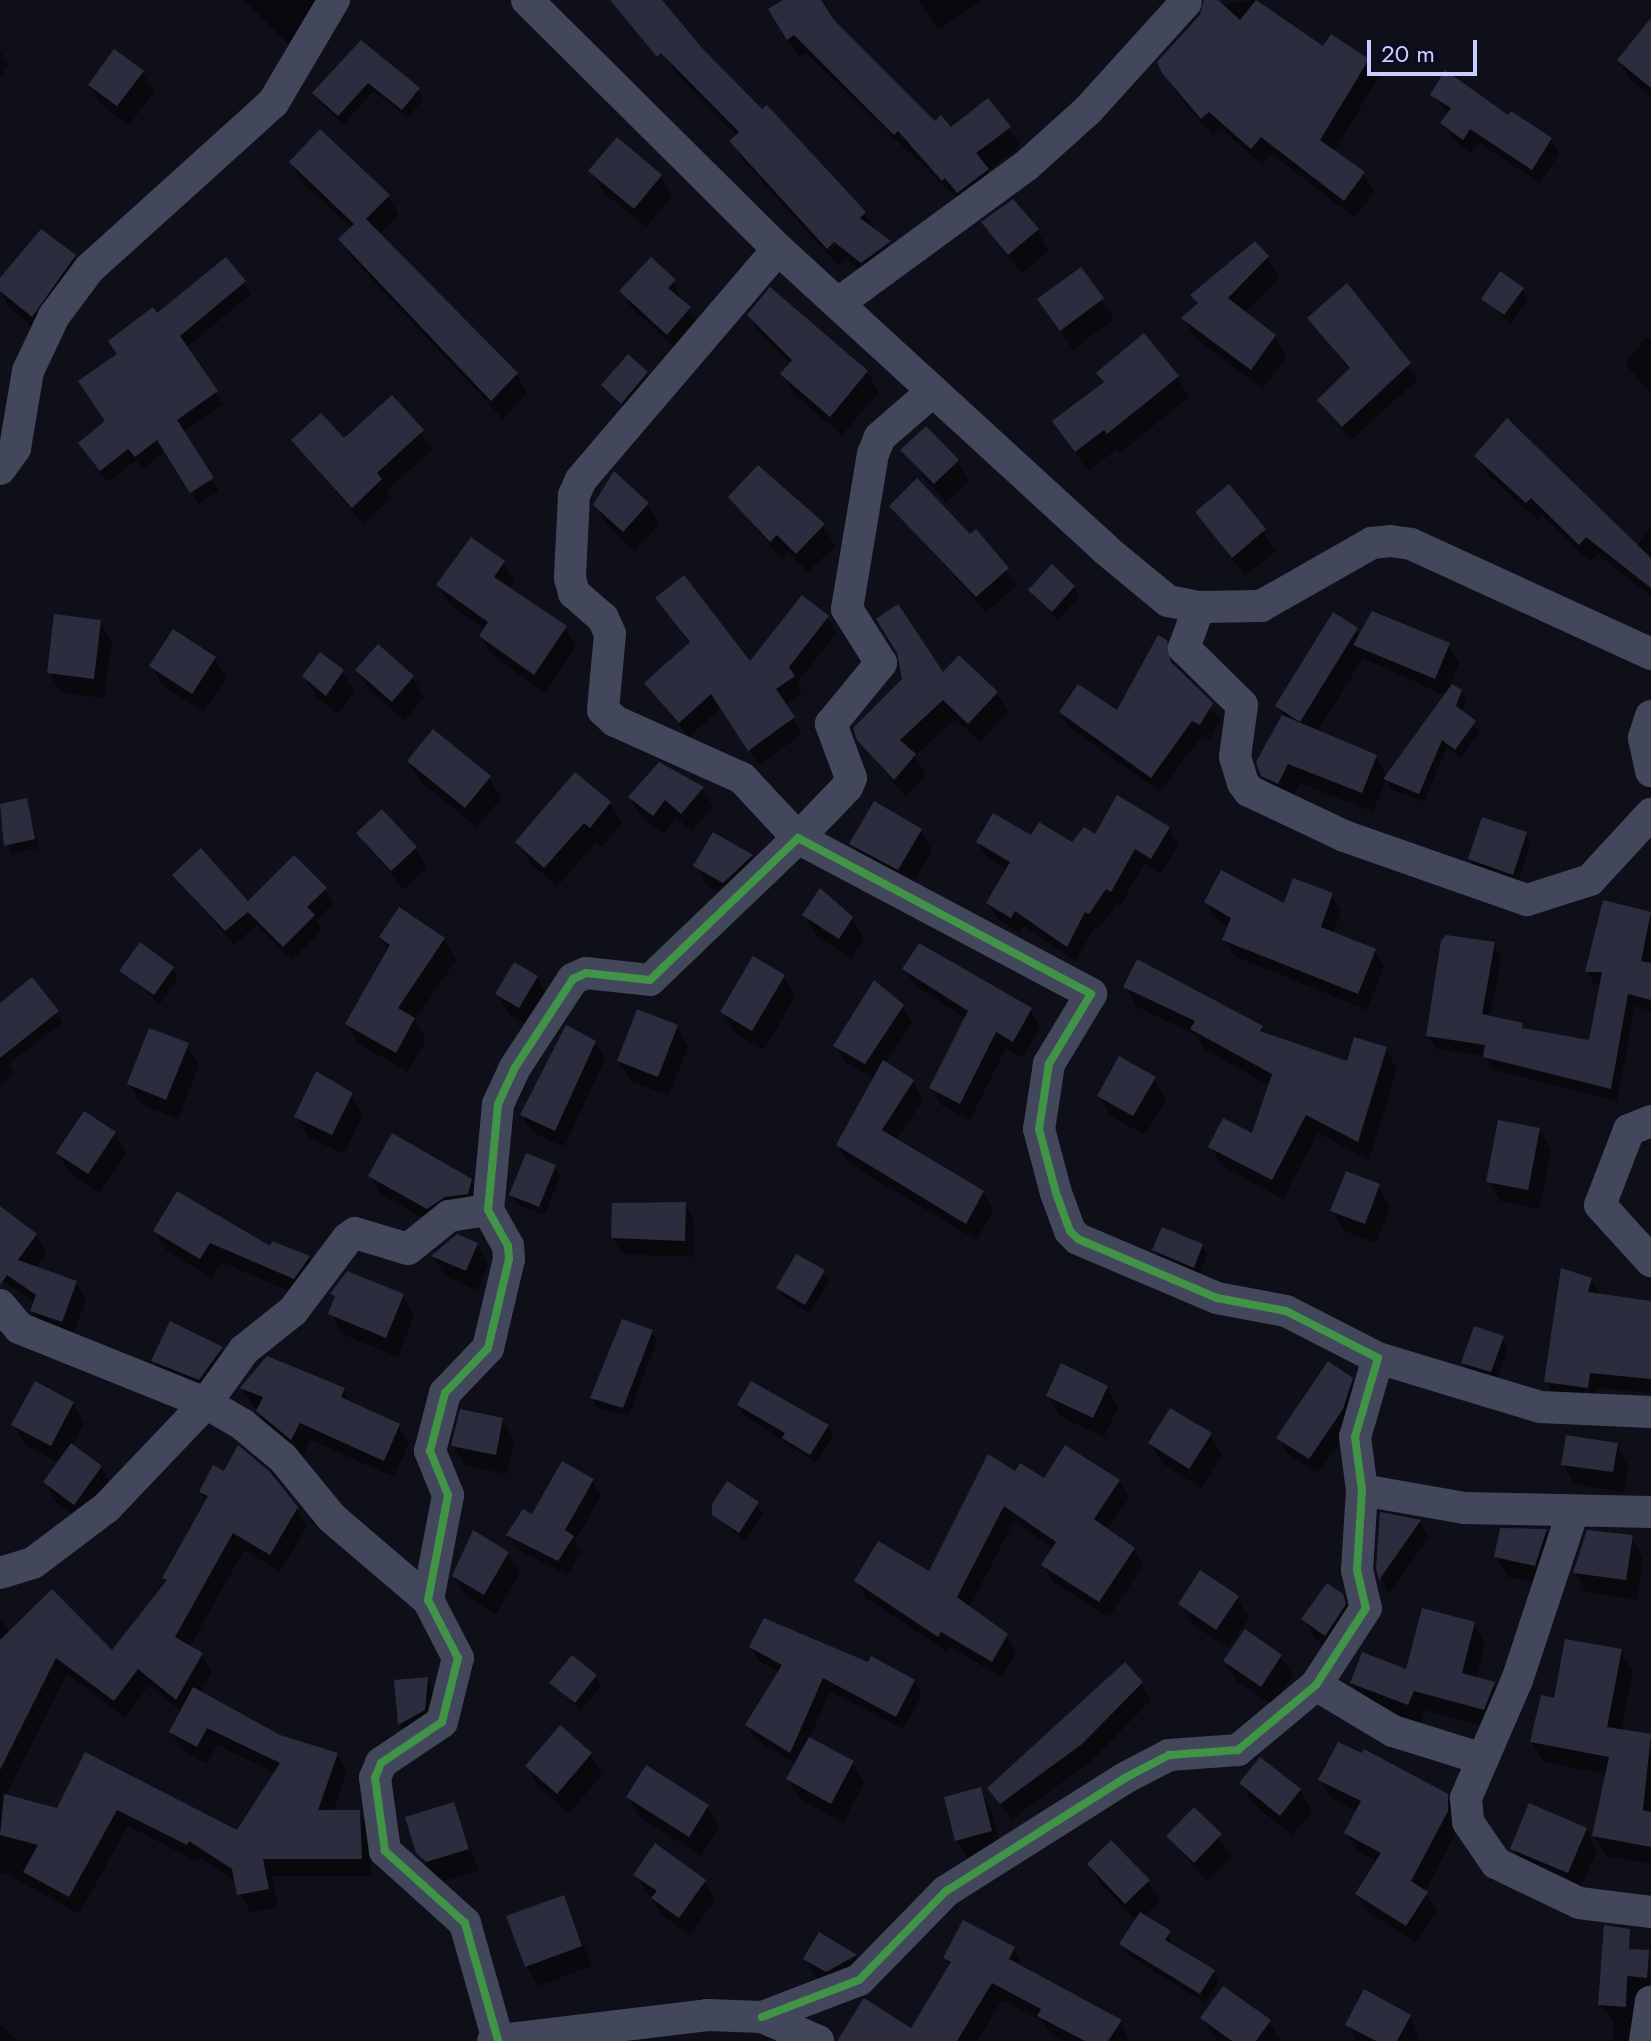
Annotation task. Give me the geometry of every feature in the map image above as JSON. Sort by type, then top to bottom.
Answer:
[{"type":"street","points":[[0,469],[15,448],[28,371],[47,327],[89,269],[273,103],[334,0]]},
{"type":"street","points":[[527,0],[778,249],[840,302],[1106,550],[1168,601],[1199,607],[1261,606],[1372,543],[1390,541],[1411,544],[1651,654]]},
{"type":"street","points":[[840,302],[1026,166],[1089,109],[1186,2]]},
{"type":"street","points":[[778,249],[581,480],[574,495],[570,578],[574,593],[603,618],[610,634],[603,710],[615,721],[742,778],[798,838],[1091,994],[1049,1064],[1039,1129],[1056,1193],[1070,1231],[1078,1239],[1217,1298],[1286,1311],[1378,1358],[1540,1407],[1651,1412]]},
{"type":"street","points":[[0,399],[28,371]]},
{"type":"street","points":[[428,1600],[448,1505],[430,1451],[441,1401],[488,1348],[509,1259],[508,1246],[488,1210],[498,1104],[514,1069],[573,979],[586,973],[650,980],[847,787],[851,778],[831,724],[881,663],[847,609],[873,454],[880,437],[933,391]]},
{"type":"street","points":[[1199,607],[1184,648],[1242,705],[1235,747],[1243,783],[1249,791],[1344,836],[1527,900],[1590,880],[1651,814]]},
{"type":"street","points":[[1651,716],[1644,738],[1651,771]]},
{"type":"street","points":[[1651,1121],[1629,1130],[1600,1205],[1651,1261]]},
{"type":"street","points":[[0,1573],[33,1563],[107,1507],[206,1403],[244,1350],[303,1300],[347,1239],[355,1233],[408,1249],[449,1216],[488,1210]]},
{"type":"street","points":[[0,1305],[19,1328],[206,1403],[265,1441],[332,1518],[428,1600],[458,1658],[442,1722],[378,1769],[385,1851],[465,1923],[495,2041],[707,2015],[751,2016],[853,1985],[946,1891],[1125,1778],[1169,1755],[1238,1750],[1316,1685],[1366,1608],[1357,1570],[1362,1490],[1355,1437],[1378,1358]]},
{"type":"street","points":[[1362,1490],[1464,1508],[1572,1514],[1651,1512]]},
{"type":"street","points":[[1572,1514],[1532,1641],[1466,1798],[1468,1822],[1496,1863],[1579,1903],[1651,1912]]},
{"type":"street","points":[[1316,1685],[1393,1731],[1483,1759]]},
{"type":"street","points":[[1645,2041],[1651,2001]]},
{"type":"street","points":[[751,2016],[818,2041]]},
{"type":"building","points":[[610,0],[662,0],[703,49],[762,109],[767,105],[866,212],[860,218],[891,241],[861,263],[834,242],[827,249],[729,141],[739,132],[661,53],[657,57]]},
{"type":"building","points":[[783,0],[821,0],[834,20],[935,121],[941,115],[951,127],[988,98],[1011,127],[976,153],[989,169],[957,193],[945,178],[942,181],[898,131],[894,135],[794,35],[787,40],[768,9]]},
{"type":"building","points":[[1204,0],[1218,0],[1240,20],[1256,0],[1323,46],[1331,34],[1369,59],[1320,140],[1365,172],[1344,201],[1261,137],[1251,149],[1209,112],[1201,119],[1162,73],[1157,62],[1200,15]]},
{"type":"building","points":[[1651,18],[1651,88],[1617,60]]},
{"type":"building","points":[[361,40],[420,88],[402,110],[368,83],[338,116],[312,93]]},
{"type":"building","points":[[114,49],[144,71],[117,106],[88,85]]},
{"type":"building","points":[[1445,70],[1508,115],[1511,111],[1552,138],[1532,170],[1470,129],[1463,140],[1440,123],[1451,108],[1430,95]]},
{"type":"building","points":[[320,129],[390,195],[366,219],[518,373],[491,401],[338,239],[354,224],[289,162]]},
{"type":"building","points":[[617,137],[662,175],[634,209],[588,171]]},
{"type":"building","points":[[1013,199],[1039,229],[1008,255],[981,222]]},
{"type":"building","points":[[41,229],[76,255],[32,317],[0,291],[0,278]]},
{"type":"building","points":[[1255,241],[1269,256],[1228,298],[1276,335],[1251,370],[1181,318],[1198,303],[1190,295]]},
{"type":"building","points":[[226,257],[246,281],[180,336],[218,391],[177,420],[214,478],[190,493],[157,440],[135,457],[128,449],[100,471],[78,443],[105,421],[78,381],[117,354],[108,341],[153,307],[157,313]]},
{"type":"building","points":[[651,257],[676,280],[668,288],[691,307],[667,335],[619,291]]},
{"type":"building","points":[[1081,267],[1104,298],[1060,331],[1037,299]]},
{"type":"building","points":[[1500,271],[1524,288],[1504,315],[1481,299]]},
{"type":"building","points":[[1347,283],[1411,363],[1342,427],[1317,400],[1350,368],[1307,318]]},
{"type":"building","points":[[770,287],[868,371],[830,417],[780,374],[792,360],[747,315]]},
{"type":"building","points":[[1144,333],[1179,376],[1107,434],[1104,430],[1075,452],[1052,421],[1104,382],[1096,373]]},
{"type":"building","points":[[628,354],[648,372],[621,404],[601,385]]},
{"type":"building","points":[[392,395],[424,430],[377,473],[382,479],[352,508],[291,440],[321,413],[344,438]]},
{"type":"building","points":[[1507,418],[1651,558],[1651,588],[1586,537],[1579,545],[1531,498],[1526,503],[1474,456]]},
{"type":"building","points":[[926,426],[959,460],[934,484],[900,450]]},
{"type":"building","points":[[758,465],[825,524],[796,554],[777,535],[770,542],[728,497]]},
{"type":"building","points":[[614,471],[649,503],[623,532],[593,505]]},
{"type":"building","points":[[917,478],[970,534],[976,529],[1009,568],[976,597],[889,506]]},
{"type":"building","points":[[1229,484],[1266,529],[1232,558],[1195,512]]},
{"type":"building","points":[[471,537],[505,561],[494,577],[567,626],[534,675],[479,636],[488,622],[436,585]]},
{"type":"building","points":[[1052,564],[1075,586],[1052,612],[1028,590]]},
{"type":"building","points":[[684,575],[750,661],[802,595],[829,616],[789,667],[795,676],[776,689],[795,717],[748,751],[711,694],[679,723],[644,683],[690,642],[655,598]]},
{"type":"building","points":[[898,604],[943,672],[959,655],[998,692],[968,724],[943,700],[900,740],[916,754],[894,780],[857,740],[853,728],[902,679],[897,653],[876,619]]},
{"type":"building","points":[[1372,611],[1450,643],[1435,679],[1353,645]]},
{"type":"building","points":[[1333,612],[1358,628],[1300,722],[1275,706]]},
{"type":"building","points":[[54,614],[101,620],[94,679],[47,673]]},
{"type":"building","points":[[173,629],[216,657],[192,694],[149,666]]},
{"type":"building","points":[[1158,635],[1167,640],[1171,662],[1213,703],[1200,725],[1192,721],[1151,778],[1059,712],[1078,684],[1117,710]]},
{"type":"building","points":[[378,644],[414,676],[392,702],[355,670]]},
{"type":"building","points":[[320,652],[344,670],[326,696],[302,676]]},
{"type":"building","points":[[1452,684],[1462,690],[1456,706],[1476,721],[1455,750],[1442,740],[1419,794],[1383,779]]},
{"type":"building","points":[[1282,715],[1377,755],[1362,793],[1288,764],[1278,784],[1261,776],[1256,762]]},
{"type":"building","points":[[433,729],[491,776],[465,808],[407,761]]},
{"type":"building","points":[[659,762],[704,787],[681,814],[665,800],[653,816],[628,797]]},
{"type":"building","points":[[575,772],[611,802],[590,828],[584,823],[544,868],[515,842]]},
{"type":"building","points":[[1117,795],[1170,827],[1151,859],[1135,849],[1111,892],[1106,889],[1089,914],[1085,912],[1067,947],[1015,911],[1011,918],[986,903],[1010,862],[976,842],[993,813],[1031,835],[1039,822],[1072,842],[1084,827],[1095,834]]},
{"type":"building","points":[[27,798],[35,839],[4,846],[0,804]]},
{"type":"building","points":[[874,801],[922,829],[898,870],[849,844]]},
{"type":"building","points":[[382,809],[417,847],[391,871],[356,833]]},
{"type":"building","points":[[1482,817],[1527,832],[1513,875],[1468,859]]},
{"type":"building","points":[[713,832],[753,855],[723,883],[693,866]]},
{"type":"building","points":[[201,848],[248,901],[294,855],[327,888],[307,907],[315,915],[283,947],[248,912],[225,931],[172,875]]},
{"type":"building","points":[[1221,870],[1284,903],[1293,878],[1333,893],[1321,927],[1376,949],[1358,994],[1222,940],[1231,918],[1204,902]]},
{"type":"building","points":[[820,888],[853,917],[839,939],[802,915]]},
{"type":"building","points":[[1603,900],[1651,912],[1641,961],[1651,963],[1651,1000],[1628,994],[1611,1089],[1483,1057],[1485,1045],[1426,1036],[1441,941],[1446,935],[1495,942],[1482,1014],[1523,1023],[1522,1028],[1589,1040],[1602,972],[1585,972]]},
{"type":"building","points":[[399,907],[445,938],[398,1008],[415,1018],[396,1053],[345,1024],[390,945],[379,937]]},
{"type":"building","points":[[140,942],[174,967],[154,995],[119,971]]},
{"type":"building","points":[[919,943],[1032,1008],[1013,1042],[996,1032],[960,1104],[929,1088],[968,1011],[902,969]]},
{"type":"building","points":[[753,956],[785,975],[752,1031],[720,1012]]},
{"type":"building","points":[[1137,959],[1263,1026],[1260,1031],[1347,1061],[1354,1037],[1387,1047],[1358,1142],[1306,1115],[1272,1180],[1208,1147],[1223,1118],[1252,1133],[1272,1074],[1190,1029],[1195,1021],[1123,987]]},
{"type":"building","points":[[514,962],[538,976],[519,1008],[495,994]]},
{"type":"building","points":[[32,977],[59,1011],[0,1058],[0,1003]]},
{"type":"building","points":[[874,980],[904,1005],[865,1064],[833,1046]]},
{"type":"building","points":[[637,1009],[678,1025],[658,1077],[617,1061]]},
{"type":"building","points":[[566,1025],[596,1041],[555,1131],[520,1115]]},
{"type":"building","points":[[149,1028],[189,1043],[166,1100],[127,1084]]},
{"type":"building","points":[[1119,1056],[1156,1077],[1133,1116],[1097,1096]]},
{"type":"building","points":[[883,1060],[914,1080],[882,1130],[984,1191],[966,1224],[836,1145]]},
{"type":"building","points":[[316,1071],[353,1093],[332,1135],[294,1117]]},
{"type":"building","points":[[84,1111],[116,1132],[88,1174],[56,1153]]},
{"type":"building","points":[[1498,1120],[1540,1128],[1528,1190],[1486,1182]]},
{"type":"building","points":[[392,1133],[472,1179],[468,1194],[445,1197],[427,1209],[368,1176]]},
{"type":"building","points":[[526,1153],[556,1165],[539,1207],[509,1195]]},
{"type":"building","points":[[1346,1171],[1380,1184],[1365,1224],[1330,1211]]},
{"type":"building","points":[[177,1191],[270,1246],[272,1241],[310,1256],[294,1279],[210,1243],[200,1259],[153,1231]]},
{"type":"building","points":[[686,1202],[685,1241],[611,1238],[612,1203]]},
{"type":"building","points":[[0,1206],[37,1234],[18,1260],[77,1281],[62,1322],[30,1311],[36,1295],[7,1275],[0,1285]]},
{"type":"building","points":[[1162,1227],[1203,1244],[1194,1268],[1152,1250]]},
{"type":"building","points":[[457,1234],[478,1243],[466,1271],[431,1256]]},
{"type":"building","points":[[796,1254],[825,1270],[805,1305],[776,1288]]},
{"type":"building","points":[[1561,1268],[1592,1278],[1588,1292],[1651,1301],[1651,1379],[1590,1373],[1588,1388],[1544,1382]]},
{"type":"building","points":[[347,1271],[404,1294],[386,1338],[328,1314],[335,1296],[330,1294]]},
{"type":"building","points":[[622,1319],[653,1330],[623,1408],[590,1398]]},
{"type":"building","points":[[170,1321],[223,1347],[199,1380],[151,1361]]},
{"type":"building","points":[[1474,1326],[1504,1336],[1491,1372],[1461,1363]]},
{"type":"building","points":[[267,1356],[345,1388],[341,1397],[400,1424],[384,1461],[300,1423],[291,1440],[256,1411],[263,1397],[240,1388]]},
{"type":"building","points":[[1328,1361],[1353,1378],[1343,1409],[1309,1459],[1276,1438]]},
{"type":"building","points":[[1061,1363],[1108,1386],[1093,1418],[1046,1396]]},
{"type":"building","points":[[35,1381],[74,1402],[51,1446],[11,1425]]},
{"type":"building","points":[[751,1381],[829,1425],[810,1455],[782,1438],[785,1433],[737,1405]]},
{"type":"building","points":[[1170,1408],[1212,1433],[1189,1469],[1148,1443]]},
{"type":"building","points":[[460,1409],[503,1418],[496,1455],[451,1446]]},
{"type":"building","points":[[1566,1435],[1618,1443],[1613,1472],[1561,1465]]},
{"type":"building","points":[[71,1443],[102,1466],[74,1505],[43,1482]]},
{"type":"building","points":[[238,1445],[269,1471],[298,1507],[270,1555],[233,1533],[175,1637],[203,1653],[176,1700],[138,1669],[114,1701],[56,1658],[0,1770],[0,1640],[52,1589],[112,1650],[167,1580],[162,1578],[208,1496],[199,1492],[213,1465],[224,1471]]},
{"type":"building","points":[[1065,1445],[1120,1480],[1094,1519],[1135,1548],[1099,1602],[1041,1565],[1056,1542],[1004,1506],[957,1597],[1008,1634],[992,1662],[941,1632],[938,1637],[854,1581],[878,1541],[929,1571],[988,1454],[1015,1471],[1020,1463],[1044,1478]]},
{"type":"building","points":[[562,1461],[594,1479],[565,1530],[574,1536],[558,1561],[506,1535],[523,1509],[532,1514]]},
{"type":"building","points":[[727,1481],[759,1502],[739,1533],[712,1515],[712,1504]]},
{"type":"building","points":[[1380,1512],[1421,1520],[1379,1580],[1376,1568]]},
{"type":"building","points":[[1500,1528],[1547,1529],[1535,1566],[1494,1557]]},
{"type":"building","points":[[473,1530],[509,1552],[484,1595],[452,1576]]},
{"type":"building","points":[[1587,1530],[1633,1535],[1626,1580],[1573,1573]]},
{"type":"building","points":[[1200,1570],[1239,1596],[1216,1630],[1178,1604]]},
{"type":"building","points":[[1327,1583],[1343,1594],[1346,1604],[1325,1636],[1301,1619]]},
{"type":"building","points":[[1422,1608],[1475,1622],[1462,1673],[1495,1682],[1484,1710],[1414,1691],[1408,1705],[1350,1683],[1362,1652],[1406,1669]]},
{"type":"building","points":[[764,1618],[868,1662],[871,1656],[915,1680],[896,1717],[823,1678],[790,1753],[745,1725],[782,1665],[749,1647]]},
{"type":"building","points":[[1245,1629],[1282,1655],[1261,1687],[1223,1661]]},
{"type":"building","points":[[1565,1639],[1622,1649],[1607,1727],[1651,1734],[1643,1810],[1651,1812],[1651,1847],[1592,1836],[1609,1757],[1530,1742],[1541,1695],[1554,1698]]},
{"type":"building","points":[[572,1655],[597,1675],[575,1703],[549,1683]]},
{"type":"building","points":[[1125,1662],[1143,1682],[1082,1744],[1000,1804],[987,1788]]},
{"type":"building","points":[[428,1677],[425,1710],[398,1725],[394,1680]]},
{"type":"building","points":[[193,1687],[280,1735],[338,1753],[318,1810],[360,1810],[362,1859],[263,1859],[269,1889],[237,1895],[232,1869],[189,1841],[187,1845],[117,1810],[69,1897],[23,1872],[38,1845],[0,1835],[4,1794],[57,1808],[85,1752],[237,1830],[280,1763],[207,1728],[197,1747],[169,1732]]},
{"type":"building","points":[[560,1725],[592,1753],[557,1794],[525,1766]]},
{"type":"building","points":[[809,1737],[854,1761],[831,1804],[786,1779]]},
{"type":"building","points":[[1338,1742],[1362,1753],[1364,1749],[1448,1794],[1448,1811],[1411,1881],[1428,1892],[1406,1926],[1355,1894],[1381,1853],[1344,1833],[1361,1801],[1318,1780]]},
{"type":"building","points":[[1260,1757],[1301,1789],[1280,1816],[1239,1783]]},
{"type":"building","points":[[646,1765],[709,1805],[689,1837],[626,1797]]},
{"type":"building","points":[[981,1787],[992,1831],[955,1841],[944,1797]]},
{"type":"building","points":[[454,1802],[469,1849],[426,1862],[416,1853],[405,1817]]},
{"type":"building","points":[[1529,1803],[1587,1828],[1568,1873],[1510,1849]]},
{"type":"building","points":[[1194,1807],[1222,1834],[1194,1863],[1166,1836]]},
{"type":"building","points":[[1111,1840],[1150,1880],[1125,1904],[1087,1864]]},
{"type":"building","points":[[655,1843],[706,1880],[679,1918],[651,1898],[657,1891],[633,1875]]},
{"type":"building","points":[[564,1895],[582,1946],[525,1967],[506,1916]]},
{"type":"building","points":[[1140,1912],[1171,1931],[1165,1940],[1215,1970],[1200,1994],[1119,1944]]},
{"type":"building","points":[[963,1920],[1015,1947],[1009,1959],[1122,2020],[1108,2041],[1085,2041],[1037,2016],[1041,2009],[992,1983],[957,2041],[837,2041],[864,1998],[911,2028],[951,1962],[943,1958]]},
{"type":"building","points":[[1604,1925],[1630,1929],[1629,1949],[1649,1950],[1647,1978],[1627,1976],[1626,2007],[1598,2005]]},
{"type":"building","points":[[819,1932],[857,1955],[826,1972],[803,1959]]},
{"type":"building","points":[[1223,1986],[1271,2020],[1256,2041],[1232,2041],[1200,2018]]},
{"type":"building","points":[[1364,1989],[1411,2015],[1397,2041],[1376,2041],[1345,2025]]},
{"type":"cycle path","points":[[498,2040],[465,1923],[385,1851],[375,1778],[381,1763],[442,1722],[458,1658],[428,1600],[448,1495],[430,1451],[445,1393],[488,1348],[509,1259],[508,1246],[488,1210],[498,1104],[514,1069],[573,979],[586,973],[650,980],[798,838],[1091,994],[1049,1064],[1039,1129],[1056,1193],[1070,1231],[1078,1239],[1217,1298],[1286,1311],[1378,1358],[1355,1437],[1362,1490],[1357,1570],[1366,1608],[1316,1685],[1238,1750],[1169,1755],[1125,1778],[946,1891],[859,1980],[762,2017]]}]
